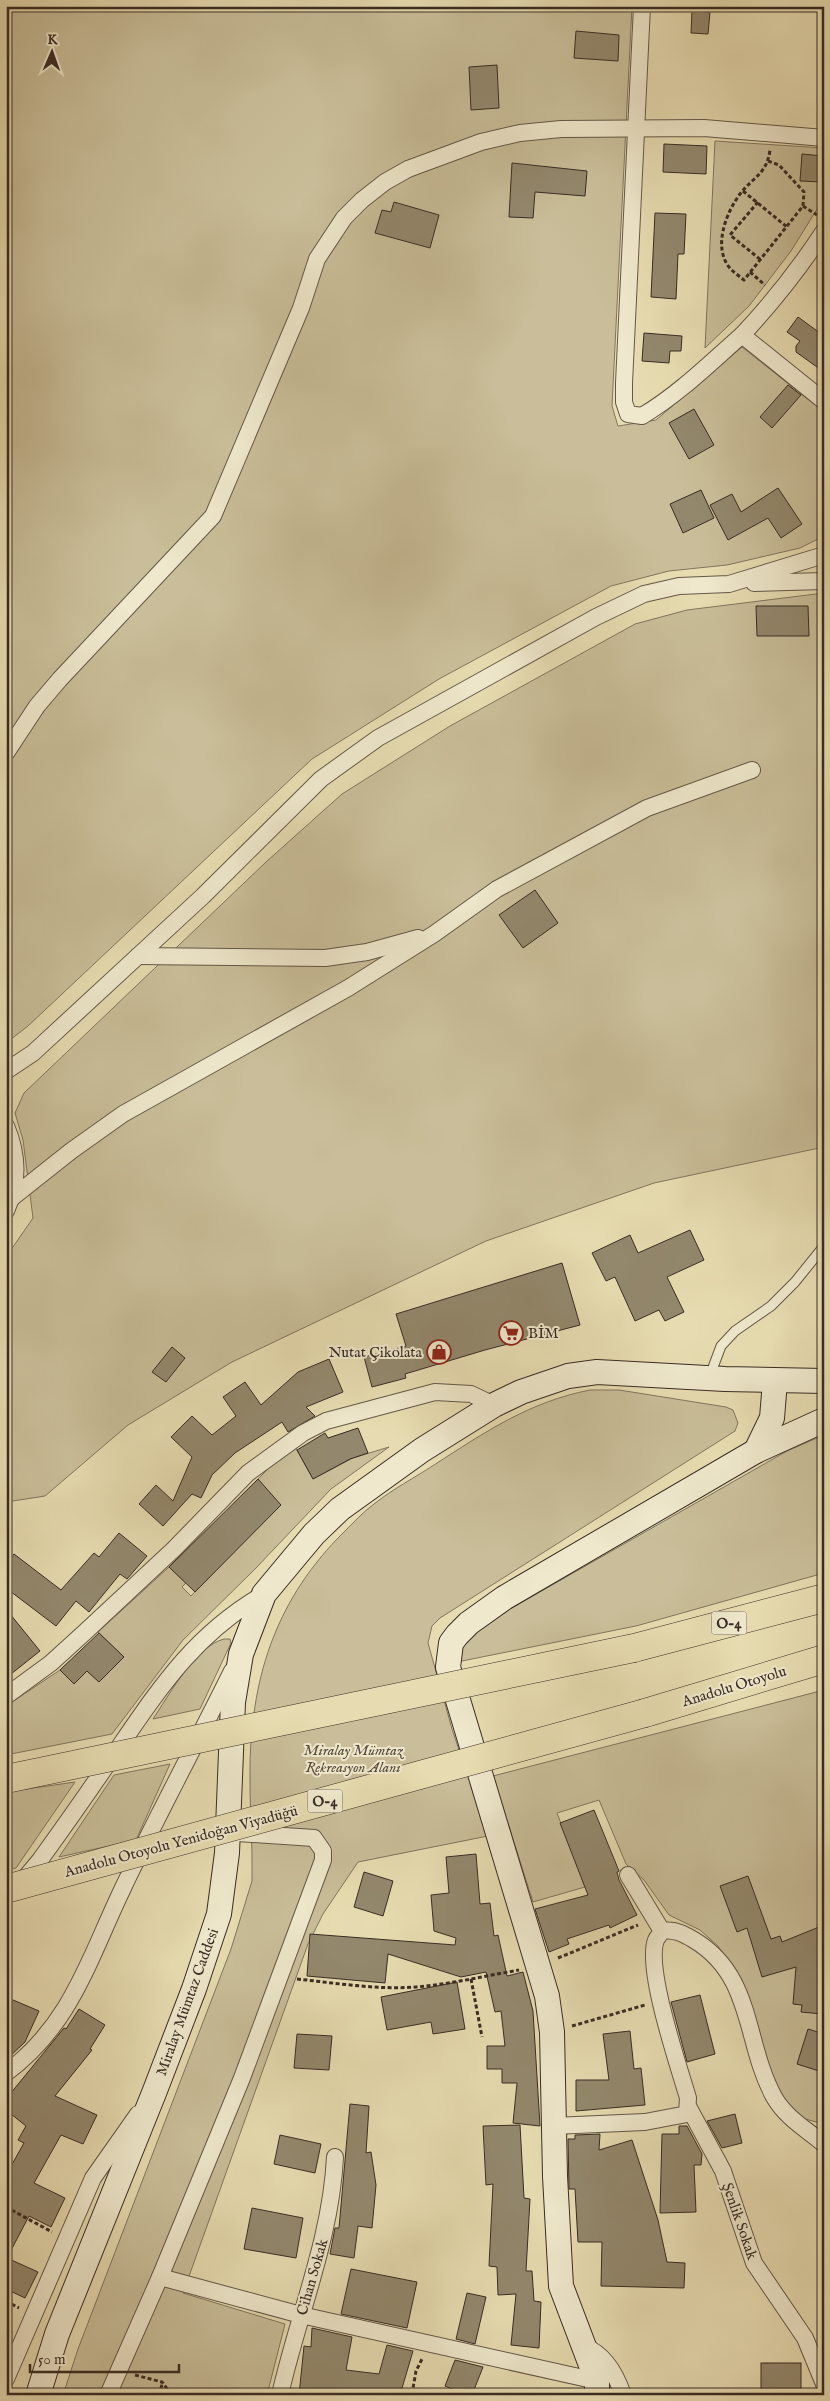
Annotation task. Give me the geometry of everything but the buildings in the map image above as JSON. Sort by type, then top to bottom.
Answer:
[{"type":"highway","name":"O-4","points":[[6,1779],[634,1648],[824,1598]]},
{"type":"highway","name":"Anadolu Otoyolu","points":[[645,1713],[824,1659]]},
{"type":"highway","name":"Anadolu Otoyolu Yenidoğan Viyadüğü","points":[[6,1889],[645,1713]]},
{"type":"main road","name":"Miralay Mümtaz Caddesi","points":[[38,2395],[57,2334],[154,2093],[194,1989],[219,1914],[223,1894],[228,1832],[232,1702],[241,1654],[264,1594],[314,1534],[340,1509],[422,1450],[494,1405],[521,1392],[584,1373],[631,1372],[709,1378],[824,1381]]},
{"type":"main road","points":[[756,1451],[772,1418],[775,1381]]},
{"type":"main road","points":[[597,2388],[584,2346],[561,2286],[552,2032],[548,1996],[448,1667],[451,1643],[469,1623],[504,1598],[756,1451],[824,1420]]},
{"type":"street","points":[[642,6],[624,383],[624,402],[628,414],[642,416],[677,392],[742,335],[778,296],[824,231]]},
{"type":"street","points":[[6,753],[37,706],[66,672],[213,516],[301,308],[317,259],[344,218],[362,200],[408,169],[481,142],[520,133],[561,129],[704,128],[772,132],[824,138]]},
{"type":"street","points":[[742,335],[824,401]]},
{"type":"street","points":[[729,584],[824,555]]},
{"type":"street","points":[[6,1071],[33,1053],[203,896],[321,779],[378,738],[587,622],[628,601],[660,589],[729,584],[824,581]]},
{"type":"street","points":[[9,1204],[71,1151],[123,1114],[348,988],[434,934],[497,889],[647,808],[752,770]]},
{"type":"street","points":[[138,956],[325,958],[367,952],[434,934]]},
{"type":"street","points":[[6,1126],[14,1151],[16,1173],[9,1204]]},
{"type":"street","points":[[6,1696],[51,1663],[126,1594],[174,1549],[248,1473],[303,1433],[326,1420],[436,1392],[471,1394],[494,1405]]},
{"type":"street","points":[[6,1899],[40,1860],[157,1692],[181,1662],[225,1619],[264,1594]]},
{"type":"street","points":[[6,2073],[17,2065],[54,2027],[81,1983],[121,1891],[241,1654]]},
{"type":"street","points":[[108,2395],[160,2277],[242,2078],[321,1868],[322,1851],[314,1838],[307,1836],[228,1832]]},
{"type":"street","points":[[628,1875],[658,1924],[684,1934],[714,1953],[725,1965],[739,1990],[763,2071],[775,2099],[799,2126],[824,2144]]},
{"type":"street","name":"Şenlik Sokak","points":[[658,1924],[654,1953],[661,2001],[689,2108],[723,2171],[754,2263],[769,2288],[805,2338],[824,2384]]},
{"type":"street","points":[[6,2380],[65,2239],[93,2178],[154,2093]]},
{"type":"street","points":[[554,2126],[645,2122],[688,2114],[689,2108]]},
{"type":"street","name":"Cihan Sokak","points":[[280,2395],[300,2315],[326,2230],[332,2197],[335,2157]]},
{"type":"street","points":[[160,2277],[300,2315],[428,2344],[597,2388]]},
{"type":"street","points":[[584,2346],[602,2357],[623,2395]]},
{"type":"lane","points":[[709,1378],[721,1346],[735,1331],[771,1306],[795,1282],[824,1246]]},
{"type":"path","points":[[768,161],[779,164],[804,192],[803,206],[744,280],[729,268],[724,259],[721,245],[723,232],[729,212],[743,191],[757,177],[768,161],[772,132]]},
{"type":"path","points":[[743,191],[788,227]]},
{"type":"path","points":[[758,202],[730,235],[760,260]]},
{"type":"path","points":[[803,206],[824,220]]},
{"type":"path","points":[[280,1978],[390,1987],[416,1987],[540,1966],[658,1924]]},
{"type":"path","points":[[471,1979],[482,2037]]},
{"type":"path","points":[[552,2032],[661,2001]]},
{"type":"path","points":[[6,2207],[65,2239]]},
{"type":"path","points":[[412,2394],[416,2371],[428,2344]]},
{"type":"path","points":[[120,2371],[162,2382],[172,2395]]},
{"type":"path","points":[[160,2395],[162,2382]]},
{"type":"green space","points":[[6,6],[632,6],[612,406],[618,426],[656,420],[742,347],[824,412],[824,536],[800,548],[727,565],[669,571],[611,586],[439,679],[312,759],[28,1026],[6,1043]]},
{"type":"green space","points":[[715,141],[824,148],[824,198],[791,251],[749,306],[705,348]]},
{"type":"green space","points":[[824,593],[824,1147],[654,1183],[486,1241],[232,1362],[128,1425],[45,1496],[6,1502],[6,1257],[33,1218],[23,1140],[15,1113],[24,1093],[266,862],[342,794],[450,726],[635,624],[687,610]]},
{"type":"green space","name":"Miralay Mümtaz Rekreasyon Alanı","points":[[590,1390],[619,1390],[726,1407],[733,1410],[738,1423],[735,1431],[440,1618],[432,1626],[428,1643],[452,1729],[488,1836],[358,1862],[323,1914],[308,1944],[183,2293],[285,2324],[267,2395],[63,2395],[78,2349],[231,1949],[252,1881],[250,1764],[256,1699],[263,1668],[273,1638],[286,1610],[302,1583],[321,1557],[358,1518],[396,1488],[471,1441],[527,1410],[568,1395]]},
{"type":"green space","points":[[824,1435],[824,1573],[636,1626],[457,1662],[463,1640],[482,1625],[787,1451]]},
{"type":"green space","points":[[295,1447],[313,1479],[353,1458],[389,1447],[331,1489],[256,1568],[183,1640],[112,1734],[6,1755],[6,1706],[60,1670],[74,1684],[87,1671],[99,1682],[124,1657],[98,1632],[169,1567],[186,1583],[182,1587],[191,1596],[253,1531],[258,1479]]},
{"type":"green space","points":[[230,1639],[231,1643],[200,1709],[153,1719],[193,1661],[214,1643]]},
{"type":"green space","points":[[824,1690],[824,2124],[805,2119],[790,2107],[777,2090],[742,1980],[718,1946],[700,1930],[669,1915],[644,1880],[626,1864],[599,1800],[557,1813],[585,1887],[533,1902],[493,1776]]},
{"type":"green space","points":[[170,1764],[136,1840],[59,1857],[114,1775]]},
{"type":"green space","points":[[75,1782],[16,1868],[6,1871],[6,1792]]},
{"type":"place","name":"BİM","points":[[511,1333]]},
{"type":"place","name":"Nutat Çikolata","points":[[439,1352]]}]
